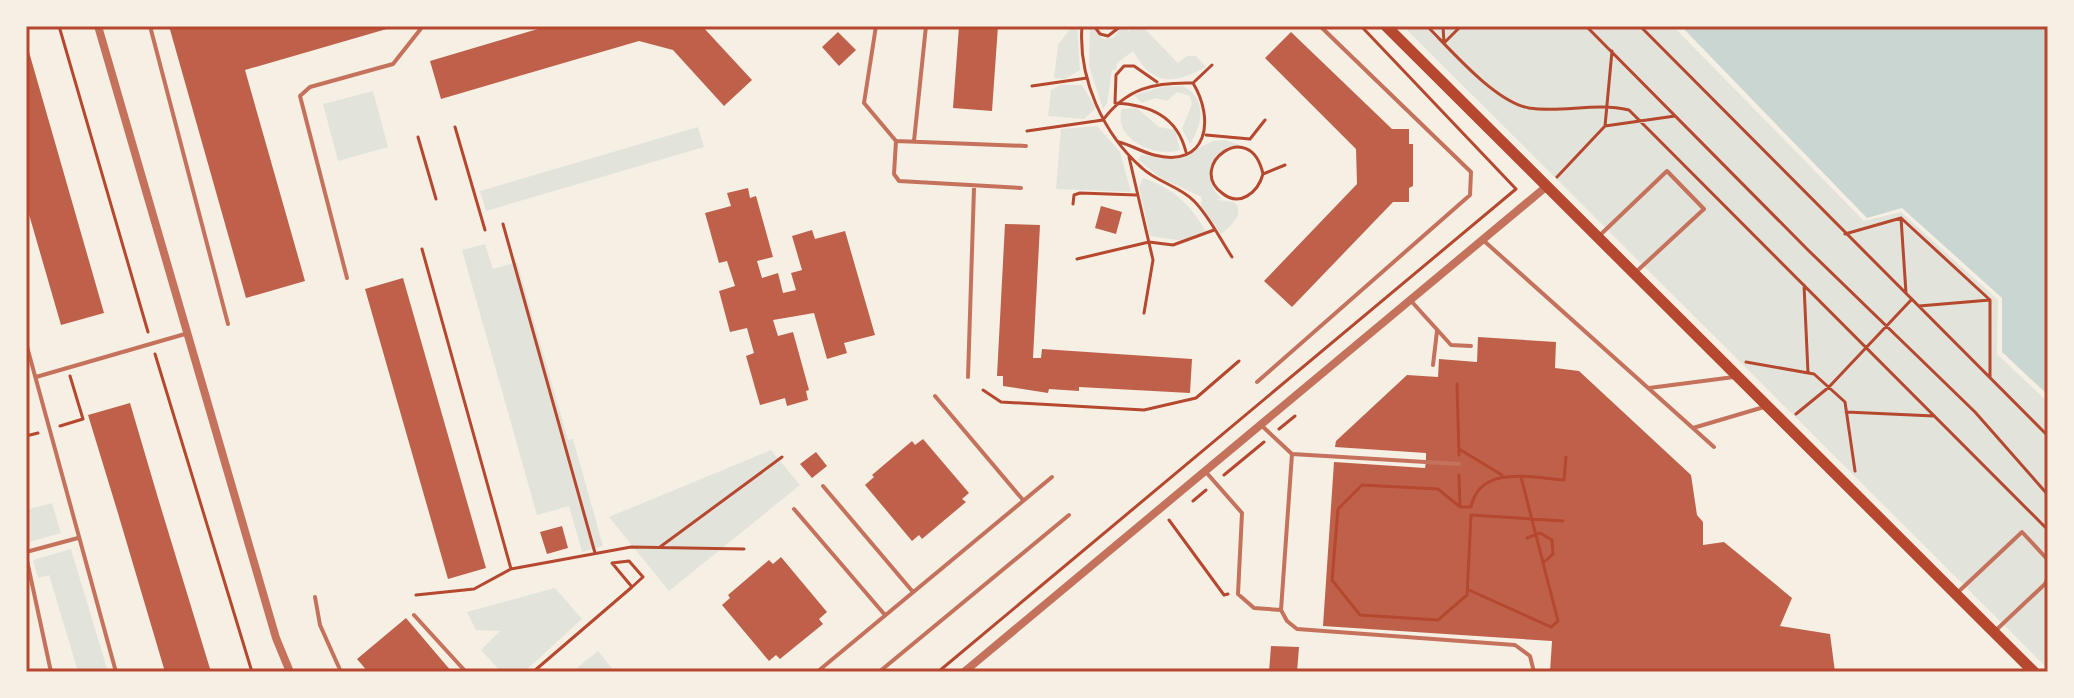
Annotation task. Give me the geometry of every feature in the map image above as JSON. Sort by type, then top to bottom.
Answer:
[{"type":"main road","points":[[1386,26],[1549,184],[1596,238],[2034,672]]},
{"type":"street","points":[[98,26],[276,638],[290,672]]},
{"type":"street","points":[[964,672],[1549,184]]},
{"type":"lane","points":[[150,26],[228,324]]},
{"type":"lane","points":[[347,278],[300,96],[310,87],[393,64],[423,26]]},
{"type":"lane","points":[[876,26],[864,103],[896,141],[894,174],[899,181],[1021,188]]},
{"type":"lane","points":[[914,141],[926,26]]},
{"type":"lane","points":[[1257,382],[1470,195],[1473,187],[1471,172],[1320,26]]},
{"type":"lane","points":[[896,141],[1026,146]]},
{"type":"lane","points":[[1596,238],[1667,171],[1704,209],[1633,275]]},
{"type":"lane","points":[[968,377],[974,187]]},
{"type":"lane","points":[[1483,240],[1714,447]]},
{"type":"lane","points":[[1410,300],[1451,345],[1471,346]]},
{"type":"lane","points":[[1433,365],[1437,331]]},
{"type":"lane","points":[[36,377],[188,333]]},
{"type":"lane","points":[[26,343],[116,672]]},
{"type":"lane","points":[[1649,388],[1735,377]]},
{"type":"lane","points":[[935,396],[1023,500]]},
{"type":"lane","points":[[1693,428],[1765,406]]},
{"type":"lane","points":[[1261,425],[1292,454],[1459,464]]},
{"type":"lane","points":[[1292,454],[1281,610],[1297,629],[1515,645],[1530,656],[1534,672]]},
{"type":"lane","points":[[1205,471],[1242,513],[1238,594],[1254,608],[1281,610]]},
{"type":"lane","points":[[817,672],[1052,477]]},
{"type":"lane","points":[[823,486],[913,592]]},
{"type":"lane","points":[[794,509],[885,615]]},
{"type":"lane","points":[[879,672],[1069,515]]},
{"type":"lane","points":[[1955,595],[2022,532],[2048,560]]},
{"type":"lane","points":[[51,672],[26,554],[78,537]]},
{"type":"lane","points":[[1993,632],[2045,584],[2048,577]]},
{"type":"lane","points":[[315,597],[320,625],[341,672]]},
{"type":"lane","points":[[414,615],[466,672]]},
{"type":"path","points":[[1082,26],[1081,45],[1087,78],[1103,120],[1129,154],[1167,186],[1193,199],[1232,257]]},
{"type":"path","points":[[1094,26],[1100,34],[1108,36],[1121,26]]},
{"type":"path","points":[[938,672],[1516,189],[1361,26]]},
{"type":"path","points":[[1427,26],[1510,102],[1546,109],[1608,105],[1629,110],[2048,530]]},
{"type":"path","points":[[1443,26],[1444,43]]},
{"type":"path","points":[[1444,43],[1461,26]]},
{"type":"path","points":[[1586,26],[1886,328],[1975,412],[2048,495]]},
{"type":"path","points":[[1640,26],[2048,436]]},
{"type":"path","points":[[1549,184],[1605,126],[1612,51]]},
{"type":"path","points":[[1027,131],[1103,120],[1115,103],[1157,82],[1193,83],[1212,65]]},
{"type":"path","points":[[1115,103],[1116,75],[1124,66],[1134,66],[1157,82]]},
{"type":"path","points":[[1032,86],[1087,78]]},
{"type":"path","points":[[1193,83],[1204,106],[1206,135]]},
{"type":"path","points":[[1115,103],[1150,108],[1170,119],[1182,137],[1186,153]]},
{"type":"path","points":[[1605,126],[1675,116]]},
{"type":"path","points":[[1251,151],[1250,139],[1265,120]]},
{"type":"path","points":[[455,127],[485,230]]},
{"type":"path","points":[[1119,142],[1154,155],[1186,153],[1206,135],[1250,139]]},
{"type":"path","points":[[418,137],[436,199]]},
{"type":"path","points":[[1238,147],[1251,151],[1260,161],[1263,174],[1259,187],[1249,196],[1236,199],[1223,195],[1214,185],[1211,172],[1215,159],[1225,150],[1238,147]]},
{"type":"path","points":[[1129,154],[1153,260],[1144,313]]},
{"type":"path","points":[[1263,174],[1285,165]]},
{"type":"path","points":[[1073,204],[1074,195],[1080,193],[1136,195]]},
{"type":"path","points":[[1845,234],[1901,218]]},
{"type":"path","points":[[1901,218],[1906,293]]},
{"type":"path","points":[[1901,218],[1990,300],[1990,378]]},
{"type":"path","points":[[503,224],[595,553]]},
{"type":"path","points":[[1077,259],[1118,252],[1149,242],[1173,245],[1214,230]]},
{"type":"path","points":[[422,249],[511,569]]},
{"type":"path","points":[[1804,284],[1808,373]]},
{"type":"path","points":[[1787,421],[1829,387],[1912,299]]},
{"type":"path","points":[[1919,306],[1990,300]]},
{"type":"path","points":[[983,390],[1001,402],[1144,410],[1196,398],[1239,361]]},
{"type":"path","points":[[1740,361],[1808,373],[1845,402],[1855,472]]},
{"type":"path","points":[[52,429],[83,419],[68,368]]},
{"type":"path","points":[[1457,384],[1460,507]]},
{"type":"path","points":[[1846,412],[1936,416]]},
{"type":"path","points":[[1459,449],[1502,475],[1521,477],[1564,480],[1566,457]]},
{"type":"path","points":[[660,547],[782,457]]},
{"type":"path","points":[[1471,507],[1460,507],[1438,489],[1362,485],[1338,509],[1332,580],[1360,615],[1438,620],[1467,595],[1473,498],[1487,483],[1502,475]]},
{"type":"path","points":[[1468,589],[1551,627],[1558,621],[1521,477]]},
{"type":"path","points":[[1471,515],[1563,521]]},
{"type":"path","points":[[1169,520],[1224,595],[1238,594]]},
{"type":"path","points":[[1527,538],[1535,533],[1549,536],[1554,544],[1553,554],[1543,563]]},
{"type":"path","points":[[416,595],[474,589],[511,569],[631,547],[744,549]]},
{"type":"path","points":[[533,672],[632,587],[643,577],[629,561],[612,563],[632,587]]},
{"type":"shaded area","points":[[1072,26],[1077,26],[1080,70],[1065,79],[1054,78],[1058,45]]},
{"type":"shaded area","points":[[1090,26],[1103,39],[1113,38],[1122,26],[1127,26],[1129,33],[1130,26],[1142,26],[1178,63],[1187,56],[1196,56],[1206,67],[1183,77],[1164,79],[1148,71],[1133,51],[1117,63],[1116,70],[1112,70],[1107,104],[1103,109],[1089,66]]},
{"type":"shaded area","points":[[1403,26],[1673,26],[1864,221],[1901,212],[1998,300],[1997,354],[2048,402],[2048,669]]},
{"type":"shaded area","points":[[1681,26],[2048,26],[2048,395],[2002,352],[2002,298],[1902,208],[1867,218]]},
{"type":"shaded area","points":[[1060,85],[1082,85],[1096,108],[1084,119],[1048,116],[1051,90]]},
{"type":"shaded area","points":[[1183,86],[1196,97],[1200,112],[1198,128],[1190,144],[1182,129],[1192,104],[1190,96],[1177,92],[1167,101],[1155,98],[1142,103],[1134,95],[1162,87]]},
{"type":"shaded area","points":[[373,91],[388,147],[338,161],[323,104]]},
{"type":"shaded area","points":[[1137,108],[1159,127],[1175,130],[1180,150],[1159,151],[1138,144],[1129,137],[1123,129],[1122,109]]},
{"type":"shaded area","points":[[1097,126],[1120,152],[1131,192],[1056,189],[1061,129]]},
{"type":"shaded area","points":[[698,127],[704,147],[486,211],[480,191]]},
{"type":"shaded area","points":[[1225,140],[1243,146],[1228,147],[1221,152],[1210,171],[1212,184],[1221,198],[1218,200],[1234,202],[1238,211],[1236,219],[1221,234],[1201,206],[1202,197],[1162,179],[1138,160],[1141,155],[1176,159],[1213,141]]},
{"type":"shaded area","points":[[1143,178],[1180,198],[1206,232],[1184,241],[1150,236],[1139,187]]},
{"type":"shaded area","points":[[485,244],[493,269],[517,262],[568,440],[573,439],[603,546],[582,552],[569,506],[537,515],[462,250]]},
{"type":"shaded area","points":[[771,450],[800,485],[669,591],[609,517]]},
{"type":"shaded area","points":[[52,503],[61,533],[26,543],[26,510]]},
{"type":"shaded area","points":[[71,549],[108,672],[78,672],[49,575],[38,578],[33,560]]},
{"type":"shaded area","points":[[555,588],[582,619],[524,672],[501,672],[481,650],[500,631],[476,630],[467,612]]},
{"type":"shaded area","points":[[598,651],[615,672],[572,672]]},
{"type":"building","points":[[169,26],[397,26],[245,70],[305,281],[246,298]]},
{"type":"building","points":[[548,26],[702,26],[752,80],[724,106],[673,50],[639,41],[441,99],[430,61]]},
{"type":"building","points":[[959,26],[998,26],[992,111],[953,108]]},
{"type":"building","points":[[838,32],[856,50],[839,66],[822,47]]},
{"type":"building","points":[[1291,32],[1392,129],[1409,129],[1409,144],[1413,144],[1413,186],[1409,188],[1409,202],[1393,202],[1292,307],[1264,281],[1357,184],[1356,149],[1265,58]]},
{"type":"building","points":[[26,52],[29,52],[104,313],[61,325],[26,204]]},
{"type":"building","points":[[748,188],[750,198],[756,196],[773,257],[757,261],[762,278],[778,273],[783,293],[796,290],[791,273],[802,270],[792,236],[812,230],[815,239],[845,231],[875,335],[844,343],[847,353],[827,359],[814,313],[773,320],[778,336],[793,332],[809,390],[806,391],[808,400],[787,406],[785,398],[760,405],[746,356],[754,353],[747,328],[730,332],[719,291],[735,286],[727,261],[719,263],[705,213],[731,206],[727,193]]},
{"type":"building","points":[[1101,206],[1122,212],[1116,234],[1095,228]]},
{"type":"building","points":[[1005,224],[1040,225],[1033,358],[1041,358],[1042,349],[1192,359],[1190,393],[1079,387],[1079,391],[1049,389],[1048,393],[1003,386],[1003,376],[997,376]]},
{"type":"building","points":[[403,278],[486,568],[448,579],[365,289]]},
{"type":"building","points":[[1478,337],[1556,342],[1555,368],[1579,371],[1691,475],[1697,515],[1703,522],[1703,545],[1724,542],[1792,598],[1780,626],[1830,634],[1835,672],[1550,672],[1552,641],[1323,626],[1334,462],[1425,468],[1426,462],[1426,453],[1335,447],[1336,441],[1407,375],[1438,377],[1439,359],[1477,362]]},
{"type":"building","points":[[130,403],[211,672],[165,672],[88,415]]},
{"type":"building","points":[[923,439],[969,493],[962,499],[966,502],[922,539],[919,535],[912,541],[865,485],[874,477],[872,475],[912,441],[915,445]]},
{"type":"building","points":[[816,452],[827,466],[812,478],[800,464]]},
{"type":"building","points":[[562,526],[568,548],[547,554],[540,532]]},
{"type":"building","points":[[781,557],[827,612],[819,619],[823,624],[780,659],[776,655],[769,661],[722,605],[730,598],[728,595],[769,560],[773,564]]},
{"type":"building","points":[[406,618],[452,672],[368,672],[357,659]]},
{"type":"building","points":[[1271,646],[1299,647],[1297,672],[1269,672]]}]
